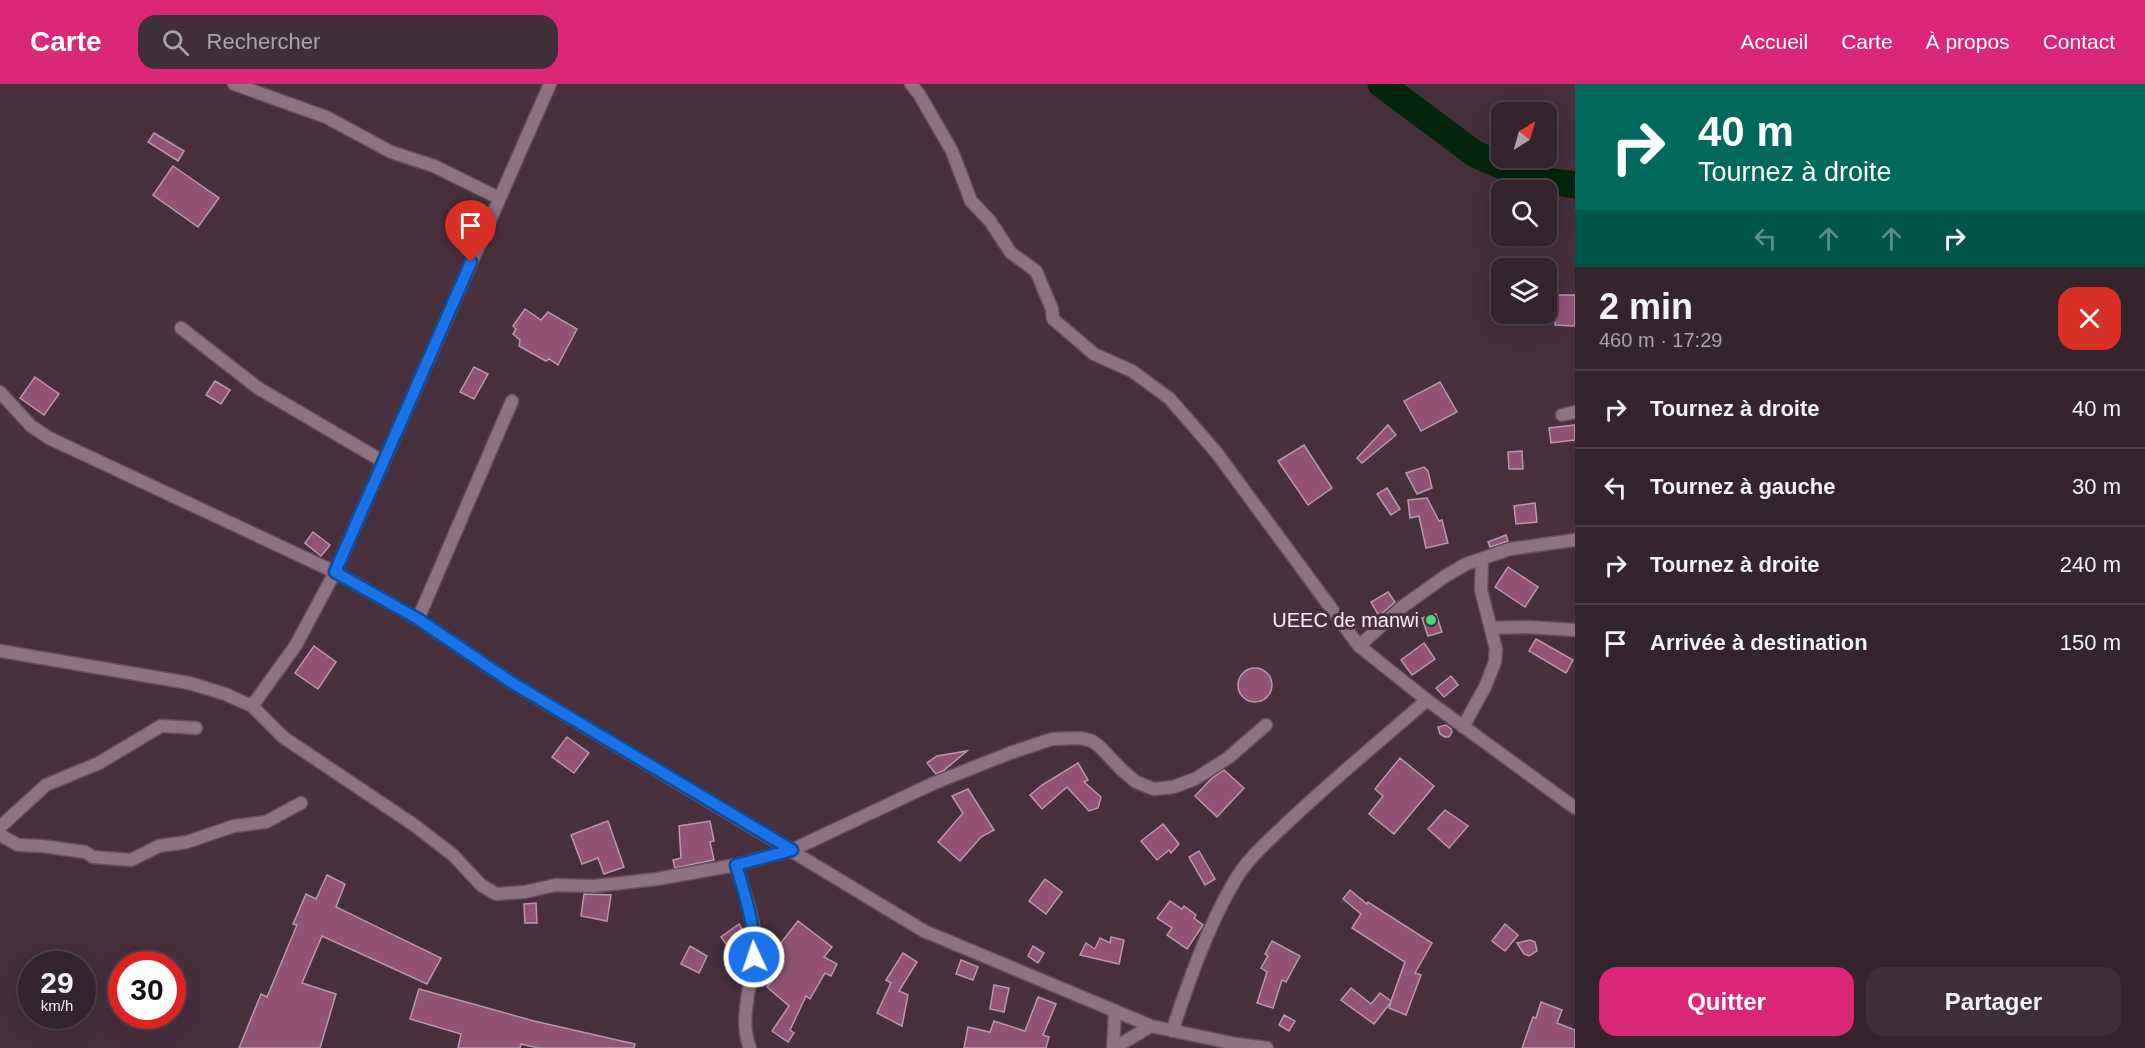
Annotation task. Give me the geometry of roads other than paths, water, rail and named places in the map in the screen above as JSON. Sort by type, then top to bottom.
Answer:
[{"type":"street","points":[[234,84],[326,117],[391,152],[434,166],[499,198]]},
{"type":"street","points":[[252,706],[296,645],[335,572],[550,84]]},
{"type":"street","points":[[910,84],[919,94],[952,151],[971,201],[990,221],[1011,253],[1036,271],[1052,309],[1053,319],[1094,354],[1132,371],[1169,398],[1216,452],[1359,646],[1427,700],[1575,808]]},
{"type":"street","points":[[181,328],[258,388],[384,462]]},
{"type":"street","points":[[0,392],[31,426],[49,438],[335,572],[418,619],[511,682],[924,930],[1151,1026],[1236,1044],[1267,1048]]},
{"type":"street","points":[[418,619],[512,401]]},
{"type":"street","points":[[1562,415],[1575,412]]},
{"type":"street","points":[[1359,646],[1393,614],[1466,564],[1510,549],[1575,540]]},
{"type":"street","points":[[1463,727],[1485,687],[1495,662],[1497,649],[1481,590],[1482,560]]},
{"type":"street","points":[[1491,628],[1527,627],[1575,630]]},
{"type":"street","points":[[0,651],[189,683],[225,694],[252,706],[283,737],[414,825],[453,855],[481,885],[496,894],[525,892],[555,885],[574,887],[624,884],[736,865],[792,850],[932,784],[1052,739],[1082,738],[1092,741],[1137,782],[1154,789],[1173,787],[1195,779],[1228,758],[1266,725]]},
{"type":"street","points":[[1172,1031],[1214,923],[1234,882],[1249,861],[1310,801],[1427,700]]},
{"type":"street","points":[[0,827],[46,785],[99,763],[161,726],[196,728]]},
{"type":"street","points":[[0,835],[18,845],[42,846],[85,852],[93,857],[131,860],[159,846],[187,842],[234,826],[266,822],[301,803]]},
{"type":"street","points":[[736,865],[755,939],[744,1026],[750,1048]]},
{"type":"street","points":[[1114,1048],[1115,1011]]},
{"type":"street","points":[[1114,1048],[1151,1026]]},
{"type":"waterway","points":[[1381,84],[1475,154],[1533,179],[1575,185]]},
{"type":"place","name":"UEEC de manwi","points":[[1431,620]]}]
